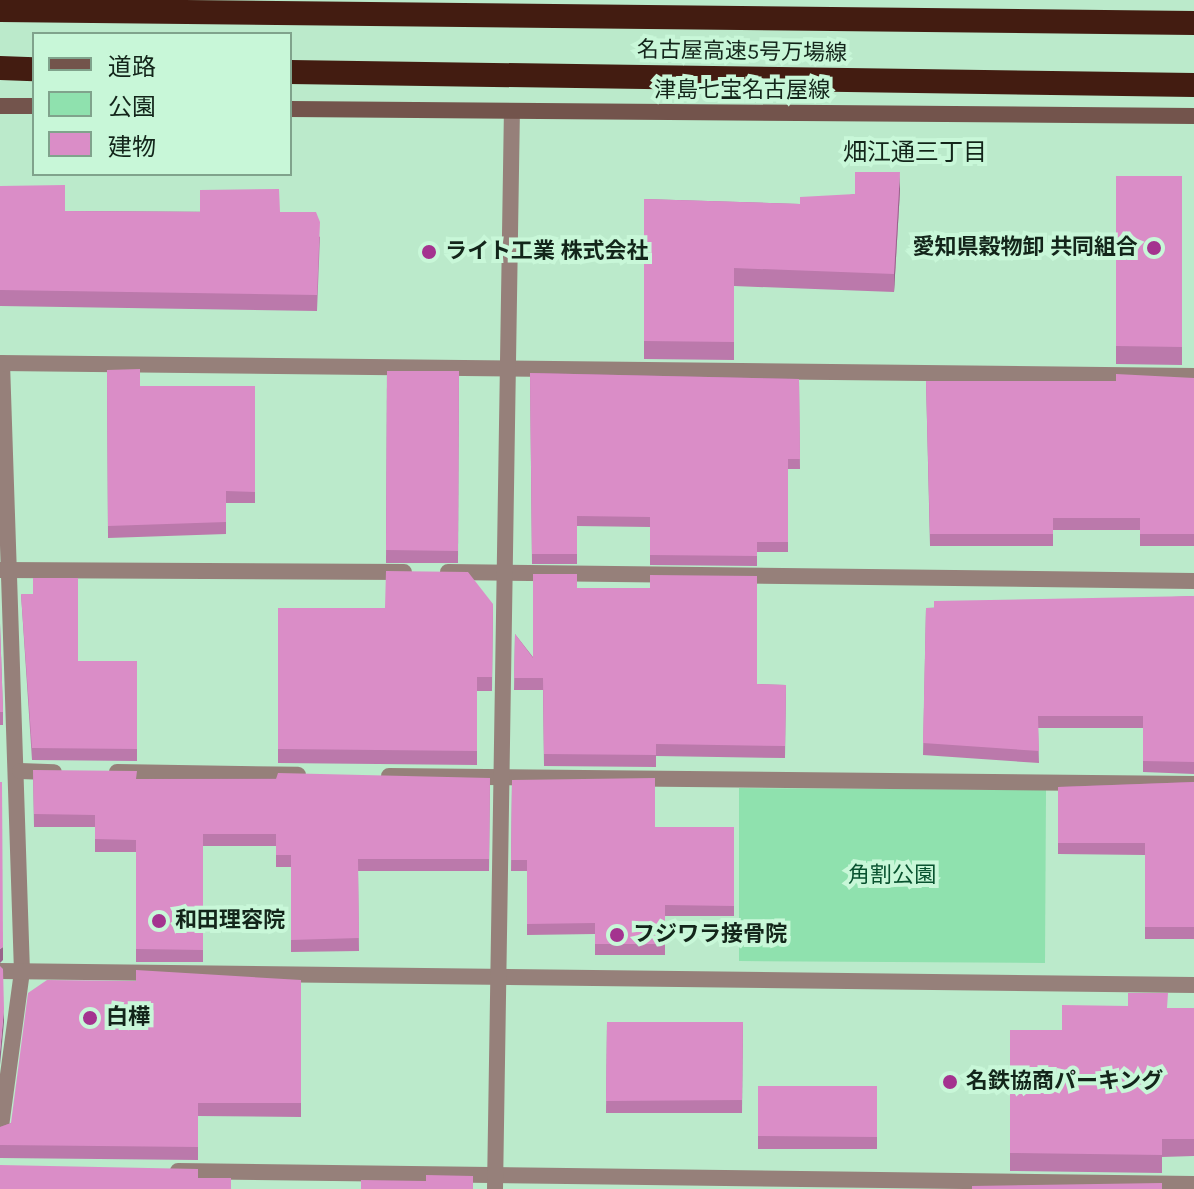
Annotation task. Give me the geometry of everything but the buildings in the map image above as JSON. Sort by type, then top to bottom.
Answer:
[{"type":"highway","name":"名古屋高速5号万場線","points":[[0,10],[1194,23]]},
{"type":"highway","points":[[0,68],[32,69]]},
{"type":"highway","name":"名古屋高速5号万場線","points":[[292,72],[1194,85]]},
{"type":"main road","points":[[0,106],[32,106]]},
{"type":"main road","name":"津島七宝名古屋線","points":[[292,109],[1194,116]]},
{"type":"street","points":[[495,1182],[512,112]]},
{"type":"street","points":[[0,1134],[22,972],[20,771],[6,570],[1,363],[1194,376]]},
{"type":"street","points":[[6,570],[1194,581]]},
{"type":"street","points":[[20,771],[314,775]]},
{"type":"street","points":[[361,776],[1194,784]]},
{"type":"street","points":[[0,971],[1194,985]]},
{"type":"street","points":[[154,1171],[495,1182],[1194,1184]]},
{"type":"green space","name":"角割公園","points":[[739,788],[1046,790],[1045,963],[739,961]]},
{"type":"place","name":"愛知県穀物卸 共同組合","points":[[1154,248]]},
{"type":"place","name":"ライト工業 株式会社","points":[[429,252]]},
{"type":"place","name":"和田理容院","points":[[159,921]]},
{"type":"place","name":"フジワラ接骨院","points":[[617,935]]},
{"type":"place","name":"白樺","points":[[90,1018]]},
{"type":"place","name":"名鉄協商パーキング","points":[[950,1082]]},
{"type":"district","name":"畑江通三丁目","points":[[915,153]]}]
